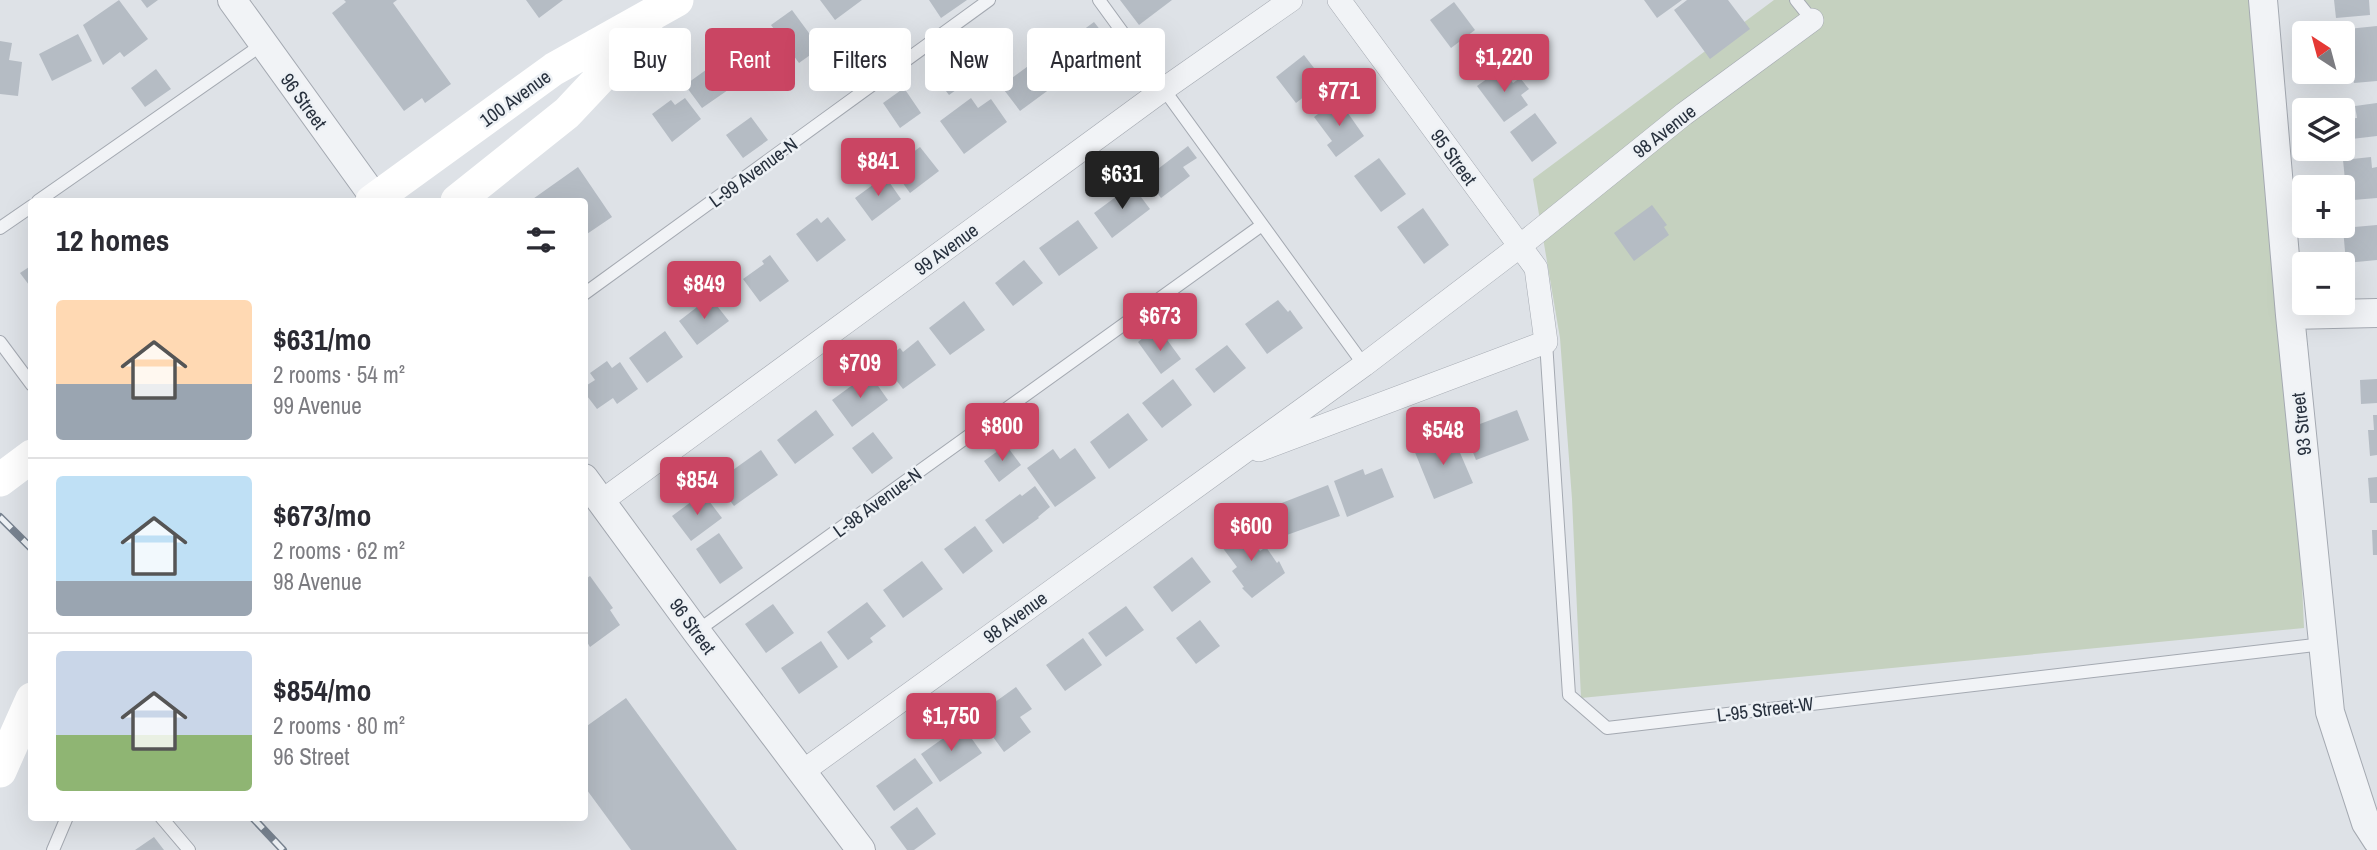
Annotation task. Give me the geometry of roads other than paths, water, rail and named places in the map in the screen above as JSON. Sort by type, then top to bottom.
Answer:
[{"type":"main road","name":"100 Avenue","points":[[378,198],[554,69],[671,4]]},
{"type":"main road","name":"100 Avenue","points":[[461,198],[567,113],[671,4]]},
{"type":"main road","points":[[0,480],[28,459]]},
{"type":"main road","points":[[0,771],[28,708]]},
{"type":"street","name":"96 Street","points":[[232,0],[374,198]]},
{"type":"street","name":"99 Avenue","points":[[1165,88],[1291,0]]},
{"type":"street","name":"95 Street","points":[[1339,0],[1520,246]]},
{"type":"street","name":"93 Street","points":[[2263,0],[2290,315],[2330,712],[2366,823],[2377,840]]},
{"type":"street","name":"98 Avenue","points":[[802,772],[1364,365],[1520,246],[1684,114],[1812,20]]},
{"type":"street","name":"99 Avenue","points":[[602,501],[1161,91]]},
{"type":"street","points":[[1520,246],[1536,268],[1546,342]]},
{"type":"street","points":[[2290,315],[2377,313]]},
{"type":"street","name":"98 Avenue","points":[[1228,462],[1546,342]]},
{"type":"street","name":"96 Street","points":[[588,483],[861,850]]},
{"type":"lane","name":"L-99 Avenue-N","points":[[588,291],[989,0]]},
{"type":"lane","points":[[1099,0],[1119,28]]},
{"type":"lane","points":[[1796,0],[1812,20]]},
{"type":"lane","points":[[42,198],[263,44]]},
{"type":"lane","points":[[1165,90],[1364,365]]},
{"type":"lane","points":[[0,228],[28,209]]},
{"type":"lane","name":"L-98 Avenue-N","points":[[696,631],[1262,225]]},
{"type":"lane","points":[[0,342],[28,380]]},
{"type":"lane","name":"L-95 Street-W","points":[[1546,342],[1569,695],[1607,728],[2323,644]]},
{"type":"lane","points":[[53,850],[65,821]]},
{"type":"lane","points":[[164,821],[189,850]]},
{"type":"railway","points":[[0,517],[28,545]]},
{"type":"railway","points":[[256,821],[283,850]]}]
